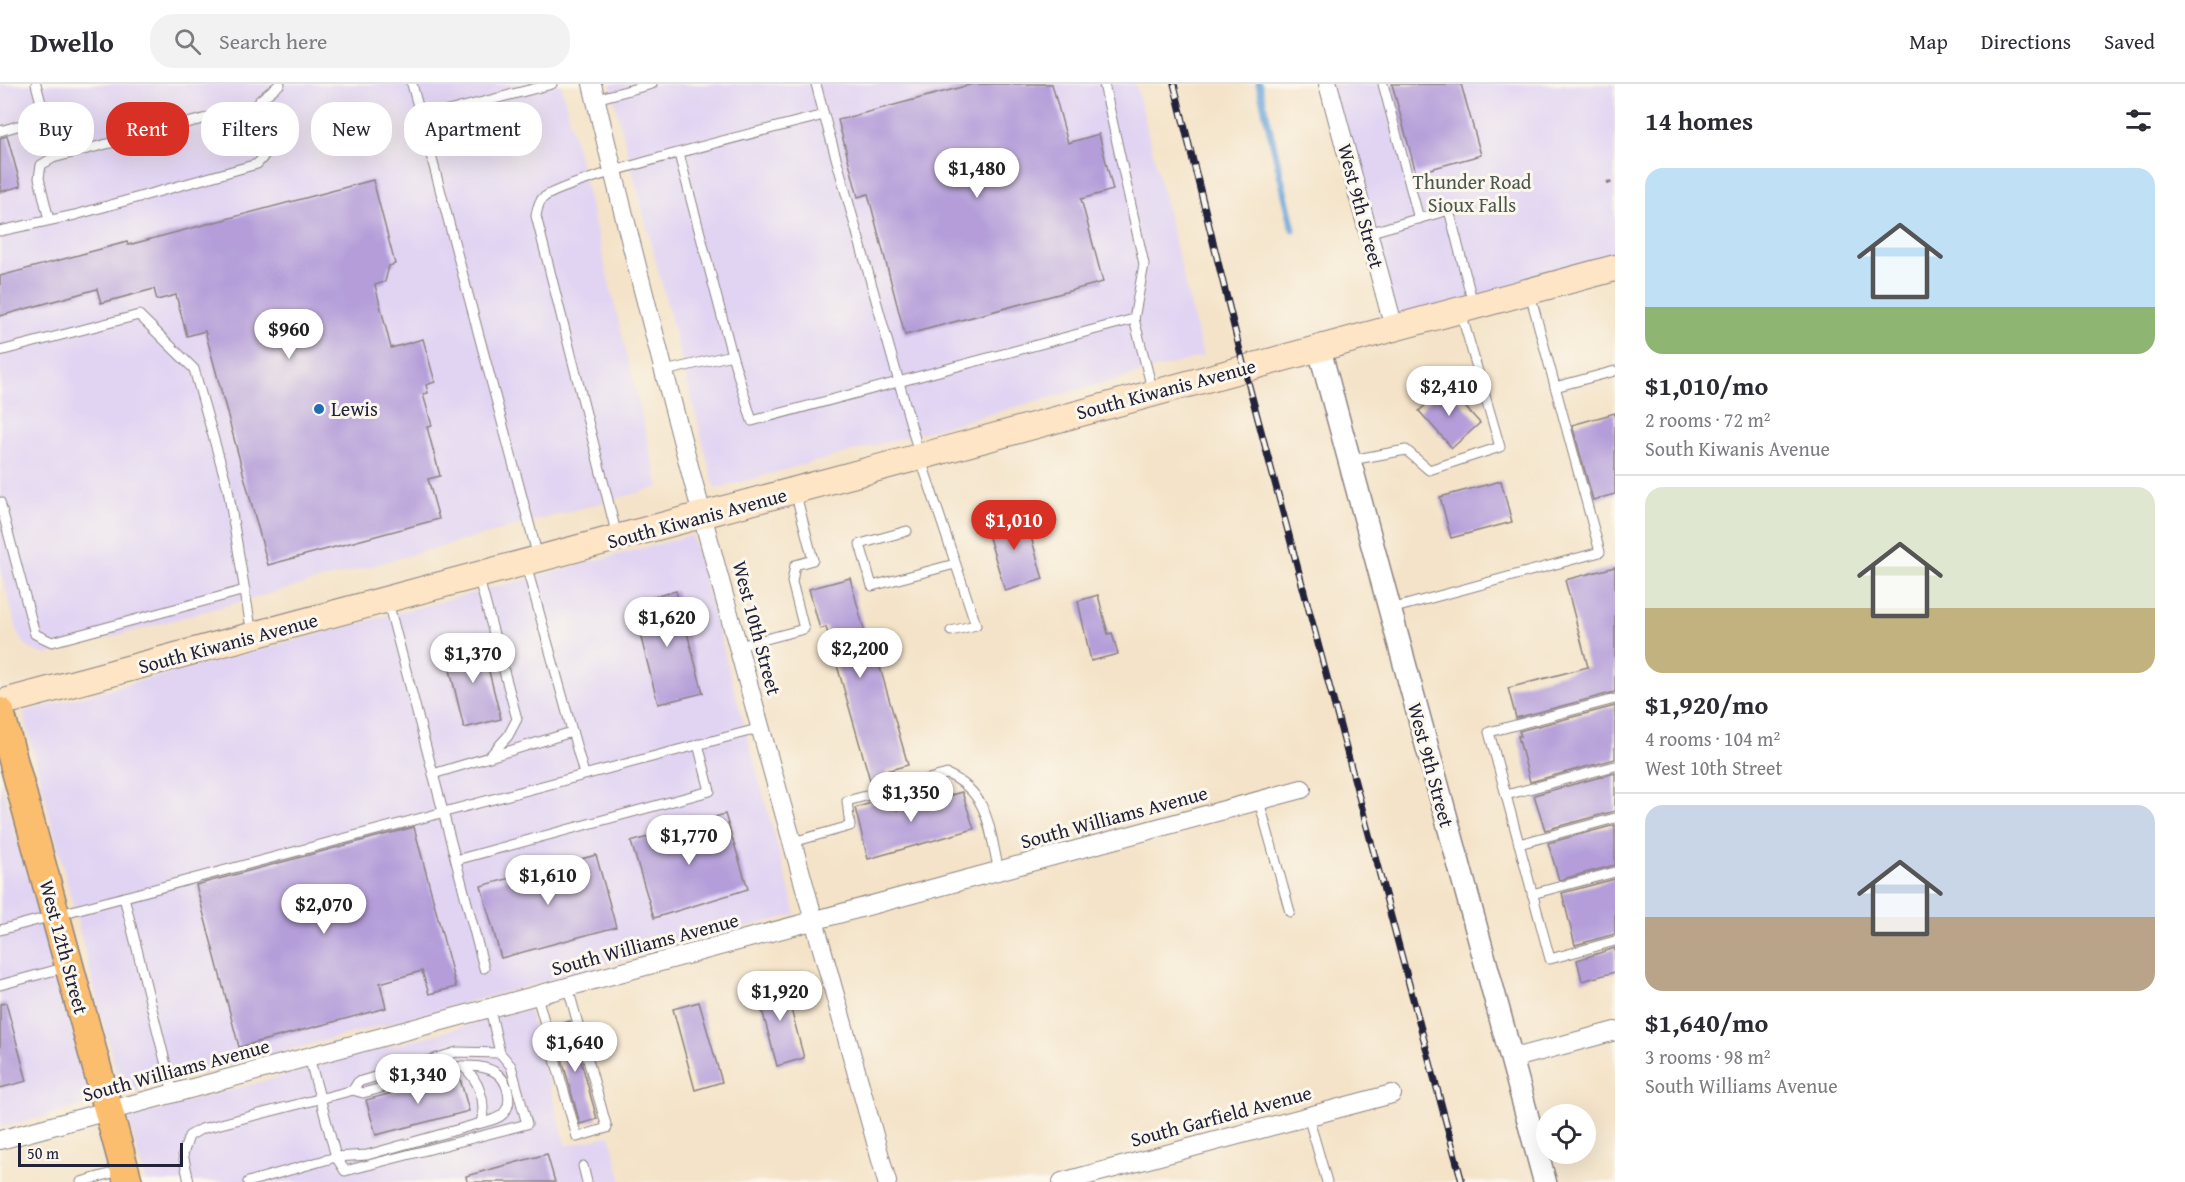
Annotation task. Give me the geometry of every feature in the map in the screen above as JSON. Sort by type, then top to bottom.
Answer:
[{"type":"main road","name":"South Kiwanis Avenue","points":[[0,703],[703,517],[1615,268]]},
{"type":"main road","name":"West 12th Street","points":[[0,712],[127,1176]]},
{"type":"street","name":"West 9th Street","points":[[1328,84],[1394,328]]},
{"type":"street","name":"West 10th Street","points":[[594,91],[612,172],[703,517],[886,1182]]},
{"type":"street","name":"West 9th Street","points":[[1319,348],[1545,1182]]},
{"type":"street","name":"South Williams Avenue","points":[[0,1140],[1302,789]]},
{"type":"street","points":[[1511,1059],[1615,1031]]},
{"type":"street","name":"South Garfield Avenue","points":[[1062,1182],[1392,1094]]},
{"type":"lane","points":[[0,131],[45,118],[36,84]]},
{"type":"lane","points":[[261,102],[266,92],[280,84]]},
{"type":"lane","points":[[412,84],[417,102]]},
{"type":"lane","points":[[483,102],[552,84]]},
{"type":"lane","points":[[594,91],[652,84]]},
{"type":"lane","points":[[816,84],[898,380],[976,624],[951,631]]},
{"type":"lane","points":[[1104,84],[1144,264],[1134,319],[1153,393]]},
{"type":"lane","points":[[1383,84],[1419,219]]},
{"type":"lane","points":[[618,539],[536,216],[541,200],[551,192],[612,172],[824,115]]},
{"type":"lane","points":[[50,220],[39,178],[41,165],[52,158],[201,119]]},
{"type":"lane","points":[[679,154],[732,355],[752,421],[898,380],[1134,319]]},
{"type":"lane","points":[[0,231],[50,220],[257,164],[266,156]]},
{"type":"lane","points":[[430,156],[584,774]]},
{"type":"lane","points":[[1350,460],[1406,450],[1429,470],[1500,447],[1467,308],[1449,210],[1368,233]]},
{"type":"lane","points":[[1388,609],[1600,552],[1529,292]]},
{"type":"lane","points":[[0,351],[140,315],[194,369],[228,489],[252,636]]},
{"type":"lane","points":[[664,371],[732,355]]},
{"type":"lane","points":[[1555,387],[1615,371]]},
{"type":"lane","points":[[739,646],[804,629],[792,582],[795,565],[813,560],[795,491]]},
{"type":"lane","points":[[0,502],[35,634],[52,642],[245,590]]},
{"type":"lane","points":[[907,531],[860,544],[872,586],[955,564]]},
{"type":"lane","points":[[478,576],[516,719],[508,736],[489,757]]},
{"type":"lane","points":[[387,600],[484,968]]},
{"type":"lane","points":[[1615,699],[1489,732],[1550,959],[1615,941]]},
{"type":"lane","points":[[0,930],[443,810],[761,728]]},
{"type":"lane","points":[[433,774],[572,732]]},
{"type":"lane","points":[[456,860],[710,791],[698,744]]},
{"type":"lane","points":[[1506,795],[1615,766]]},
{"type":"lane","points":[[793,842],[850,826],[847,801],[947,774],[972,789],[981,801],[999,871]]},
{"type":"lane","points":[[1259,801],[1290,912]]},
{"type":"lane","points":[[1519,844],[1615,818]]},
{"type":"lane","points":[[1532,894],[1615,872]]},
{"type":"lane","points":[[124,897],[173,1094]]},
{"type":"lane","points":[[0,985],[70,967]]},
{"type":"lane","points":[[537,996],[577,1137],[607,1128],[568,988]]},
{"type":"lane","points":[[309,1057],[336,1157],[345,1171],[527,1124],[511,1066],[500,1053],[490,1009]]},
{"type":"lane","points":[[353,1090],[358,1082],[457,1052],[500,1053]]},
{"type":"lane","points":[[462,1066],[473,1074],[478,1087],[485,1110],[481,1123]]},
{"type":"lane","points":[[189,1182],[183,1154],[189,1136],[201,1129],[353,1090],[363,1093],[462,1066],[480,1066],[496,1072],[504,1081],[508,1091],[509,1103],[505,1113],[498,1119],[367,1155],[336,1157],[248,1182]]},
{"type":"lane","points":[[1308,1116],[1327,1182]]},
{"type":"lane","points":[[583,1166],[587,1182]]},
{"type":"lane","points":[[81,1182],[127,1176]]},
{"type":"path","points":[[1607,183],[1615,181]]},
{"type":"shaded area","points":[[0,84],[561,84],[659,487],[46,655],[30,649],[19,637],[0,568]]},
{"type":"shaded area","points":[[610,84],[1136,84],[1203,356],[715,489]]},
{"type":"shaded area","name":"Thunder Road Sioux Falls","points":[[1328,84],[1615,84],[1615,269],[1394,328]]},
{"type":"shaded area","points":[[692,535],[796,914],[122,1095],[23,712]]},
{"type":"shaded area","points":[[0,780],[93,1103],[0,1128]]},
{"type":"shaded area","points":[[528,1009],[566,1146],[610,1135],[622,1182],[146,1182],[128,1118]]},
{"type":"building","points":[[973,84],[1052,84],[1068,143],[1099,134],[1113,190],[1081,199],[1103,282],[905,335],[868,194],[858,197],[838,120]]},
{"type":"building","points":[[1392,84],[1461,84],[1481,155],[1416,173]]},
{"type":"building","points":[[7,136],[21,186],[0,192],[0,138]]},
{"type":"building","points":[[373,180],[395,264],[389,266],[385,282],[375,285],[391,348],[423,339],[435,382],[426,385],[428,393],[423,394],[432,426],[427,427],[440,476],[428,479],[439,519],[268,565],[205,331],[187,336],[176,295],[157,300],[154,289],[101,303],[97,289],[0,316],[0,276],[127,242],[128,245]]},
{"type":"building","points":[[1446,386],[1480,423],[1452,448],[1419,411]]},
{"type":"building","points":[[1615,413],[1615,494],[1593,500],[1572,425]]},
{"type":"building","points":[[1501,481],[1512,522],[1451,538],[1440,497]]},
{"type":"building","points":[[1024,512],[1043,579],[1005,591],[985,524]]},
{"type":"building","points":[[1615,567],[1615,692],[1516,718],[1508,688],[1588,667],[1565,580]]},
{"type":"building","points":[[850,578],[866,637],[871,636],[908,765],[886,771],[889,783],[872,787],[826,627],[820,629],[809,589]]},
{"type":"building","points":[[676,591],[703,693],[658,704],[632,603]]},
{"type":"building","points":[[1098,595],[1108,634],[1112,633],[1118,654],[1091,661],[1078,601]]},
{"type":"building","points":[[481,640],[501,719],[464,728],[445,649]]},
{"type":"building","points":[[1615,706],[1615,759],[1530,782],[1518,736],[1521,736],[1519,731]]},
{"type":"building","points":[[1615,773],[1615,811],[1545,830],[1534,795]]},
{"type":"building","points":[[962,792],[974,829],[868,859],[855,808],[893,796],[897,810]]},
{"type":"building","points":[[725,814],[748,889],[654,918],[631,842]]},
{"type":"building","points":[[1615,825],[1615,865],[1559,880],[1548,843]]},
{"type":"building","points":[[414,827],[456,987],[429,994],[422,971],[380,983],[386,1008],[239,1047],[196,885]]},
{"type":"building","points":[[596,855],[616,927],[501,958],[481,886]]},
{"type":"building","points":[[1615,879],[1615,934],[1575,945],[1562,893]]},
{"type":"building","points":[[1615,948],[1615,972],[1582,981],[1577,960]]},
{"type":"building","points":[[783,979],[804,1058],[777,1066],[756,987]]},
{"type":"building","points":[[699,1002],[722,1082],[695,1090],[673,1009]]},
{"type":"building","points":[[6,1003],[27,1081],[0,1088],[0,1004]]},
{"type":"building","points":[[570,1021],[597,1119],[580,1124],[553,1026]]},
{"type":"building","points":[[459,1075],[469,1111],[376,1135],[366,1100]]},
{"type":"building","points":[[547,1154],[555,1182],[467,1182],[466,1176]]},
{"type":"waterway","points":[[1259,84],[1293,229]]},
{"type":"railway","points":[[1174,84],[1244,367],[1462,1182]]},
{"type":"place","name":"Lewis","points":[[319,409]]}]
